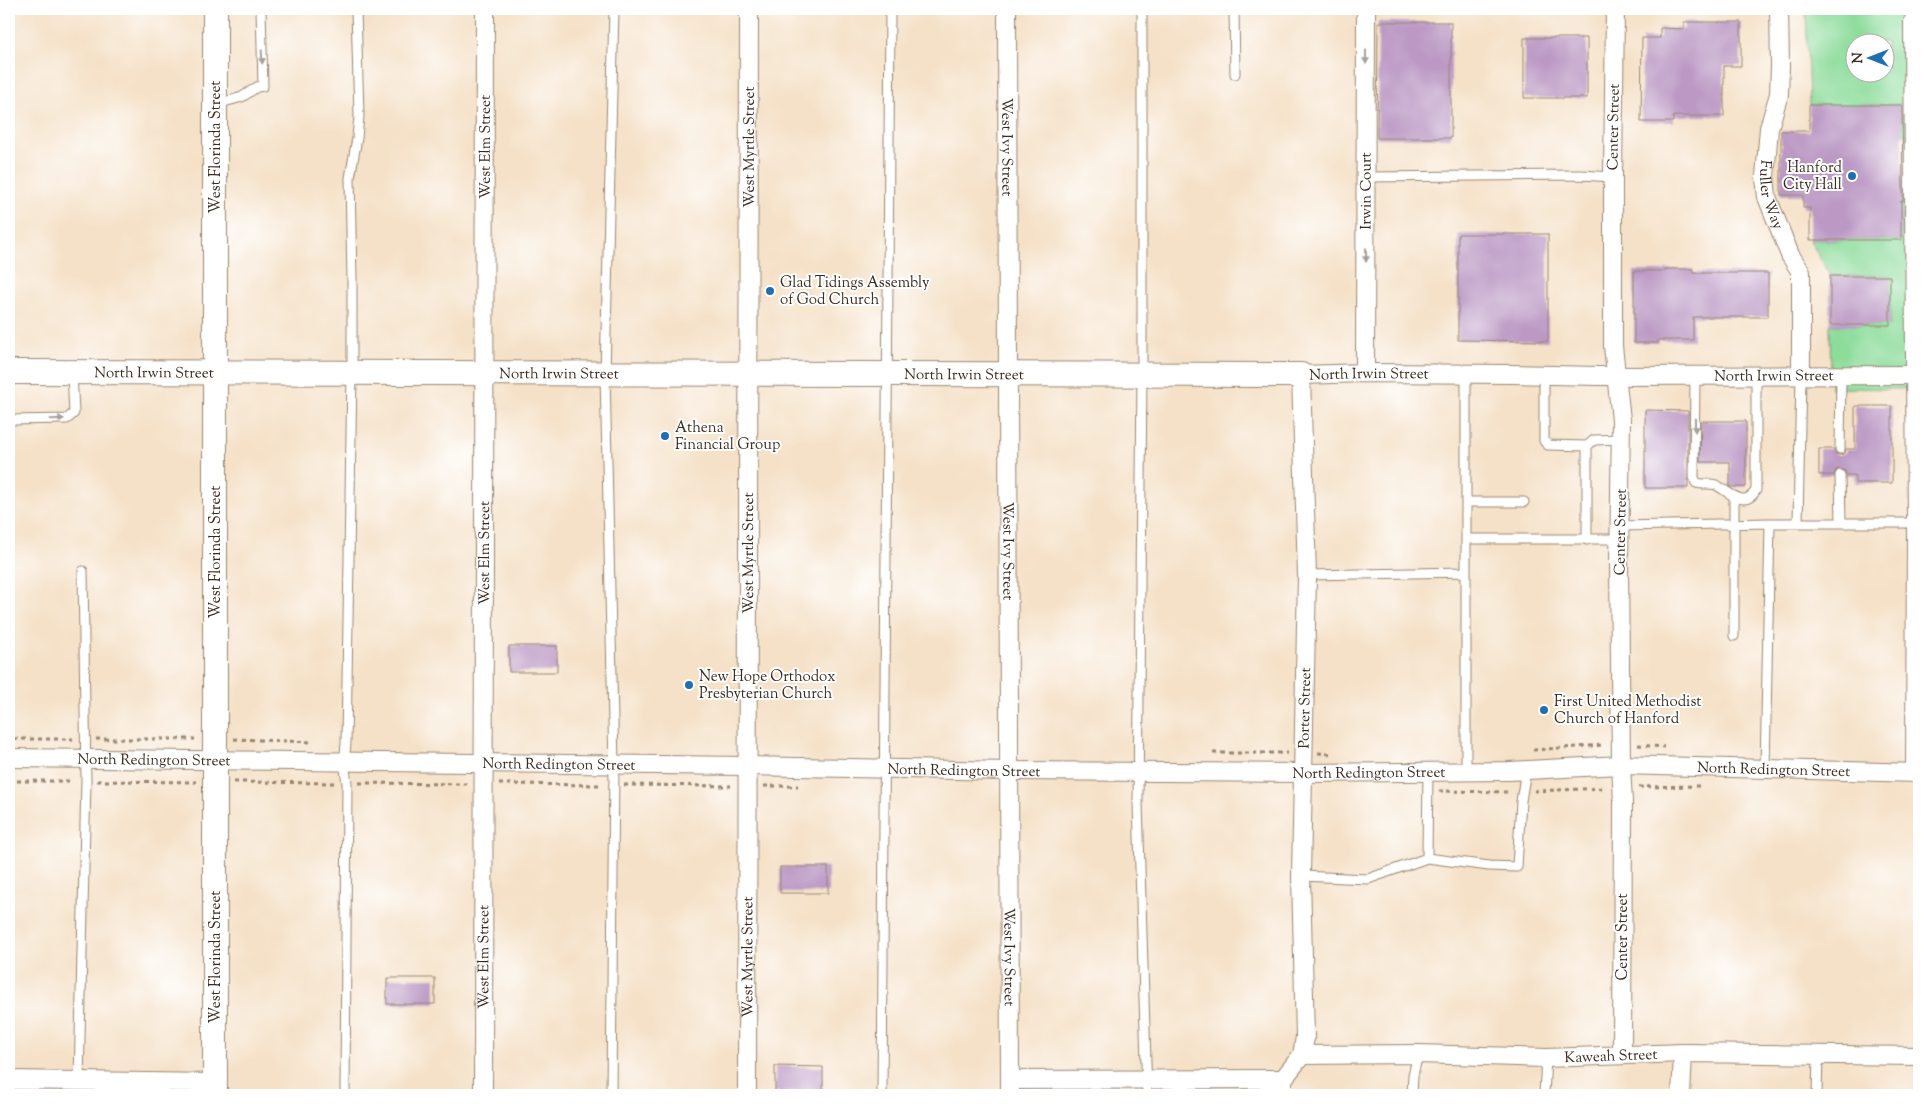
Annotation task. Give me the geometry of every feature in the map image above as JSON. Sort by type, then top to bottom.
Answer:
[{"type":"street","name":"West Florinda Street","points":[[215,9],[215,1089]]},
{"type":"street","name":"West Elm Street","points":[[483,1095],[484,9]]},
{"type":"street","name":"West Myrtle Street","points":[[747,1095],[749,9]]},
{"type":"street","name":"West Ivy Street","points":[[1007,9],[1010,1087]]},
{"type":"street","name":"Irwin Court","points":[[1365,373],[1366,9]]},
{"type":"street","name":"Center Street","points":[[1615,9],[1612,177],[1613,346],[1618,376],[1621,420],[1622,1055]]},
{"type":"street","name":"Fuller Way","points":[[1779,9],[1779,94],[1769,128],[1765,177],[1767,197],[1790,255],[1801,272],[1800,376]]},
{"type":"street","points":[[1913,21],[1916,156],[1917,773]]},
{"type":"street","name":"North Irwin Street","points":[[9,372],[1917,375]]},
{"type":"street","name":"Porter Street","points":[[1302,375],[1307,575],[1302,876],[1305,1037],[1302,1055]]},
{"type":"street","name":"North Redington Street","points":[[9,758],[86,758],[215,749],[344,762],[1304,773],[1526,770],[1621,765],[1917,773]]},
{"type":"street","points":[[1681,1095],[1683,1053]]},
{"type":"street","name":"Kaweah Street","points":[[1302,1055],[1418,1054],[1546,1058],[1683,1053],[1919,1056]]},
{"type":"street","points":[[1010,1087],[1283,1087],[1302,1055]]},
{"type":"street","points":[[9,1080],[79,1081],[215,1089]]},
{"type":"lane","points":[[215,104],[242,96],[256,87],[263,86],[261,9]]},
{"type":"lane","points":[[344,1095],[347,783],[344,762],[346,744],[352,373],[350,178],[359,116],[356,9]]},
{"type":"lane","points":[[611,1095],[614,765],[605,374],[614,9]]},
{"type":"lane","points":[[882,1095],[890,9]]},
{"type":"lane","points":[[1142,9],[1142,374],[1138,803],[1147,1087]]},
{"type":"lane","points":[[1234,9],[1234,74]]},
{"type":"lane","points":[[1366,177],[1572,175],[1612,177]]},
{"type":"lane","points":[[9,420],[67,419],[71,417],[74,413],[72,373]]},
{"type":"lane","points":[[1466,374],[1466,770]]},
{"type":"lane","points":[[1544,375],[1544,441],[1548,445],[1587,446],[1594,440],[1621,439]]},
{"type":"lane","points":[[1695,376],[1694,477],[1696,483],[1715,484],[1734,498],[1748,498],[1756,490],[1756,376]]},
{"type":"lane","points":[[1798,523],[1800,376]]},
{"type":"lane","points":[[1840,449],[1841,376]]},
{"type":"lane","points":[[1587,446],[1587,540]]},
{"type":"lane","points":[[1840,474],[1841,523]]},
{"type":"lane","points":[[1734,498],[1734,636]]},
{"type":"lane","points":[[1466,502],[1524,502]]},
{"type":"lane","points":[[1466,539],[1587,540],[1620,533],[1734,523],[1916,523]]},
{"type":"lane","points":[[1765,769],[1770,523]]},
{"type":"lane","points":[[79,1081],[86,758],[83,571]]},
{"type":"lane","points":[[1307,575],[1466,572]]},
{"type":"lane","points":[[1302,876],[1368,879],[1427,858],[1489,866],[1517,866],[1521,802],[1526,770]]},
{"type":"lane","points":[[1427,858],[1428,771]]},
{"type":"lane","points":[[1412,1095],[1412,1075],[1418,1054]]},
{"type":"lane","points":[[1817,1095],[1818,1056]]},
{"type":"lane","points":[[1544,1095],[1546,1058]]},
{"type":"path","points":[[9,739],[86,739],[215,749],[346,744]]},
{"type":"path","points":[[1524,751],[1622,744],[1669,747]]},
{"type":"path","points":[[1207,753],[1341,754]]},
{"type":"green space","points":[[1806,9],[1919,9],[1919,385],[1901,389],[1831,388],[1830,325],[1890,325],[1890,276],[1830,276],[1810,240],[1901,240],[1901,201],[1907,201],[1907,134],[1902,134],[1902,105],[1809,105]]},
{"type":"building","points":[[1378,22],[1451,22],[1451,138],[1377,138]]},
{"type":"building","points":[[1684,22],[1741,22],[1741,66],[1724,66],[1724,116],[1673,116],[1673,122],[1641,122],[1642,38],[1660,38],[1660,28],[1684,29]]},
{"type":"building","points":[[1524,38],[1587,38],[1587,98],[1524,98]]},
{"type":"building","points":[[1809,105],[1902,105],[1903,201],[1901,201],[1901,240],[1810,240],[1810,208],[1803,208],[1803,195],[1781,195],[1781,131],[1809,131]]},
{"type":"building","points":[[1458,234],[1548,234],[1548,341],[1458,340]]},
{"type":"building","points":[[1665,269],[1693,269],[1693,273],[1768,273],[1768,317],[1693,317],[1693,340],[1658,340],[1658,343],[1634,343],[1634,271],[1665,271]]},
{"type":"building","points":[[1830,276],[1890,276],[1890,325],[1830,325]]},
{"type":"building","points":[[1855,406],[1892,406],[1892,483],[1855,483],[1855,475],[1846,475],[1845,471],[1840,469],[1836,470],[1834,475],[1819,475],[1819,449],[1834,449],[1836,454],[1840,455],[1845,453],[1846,449],[1855,449]]},
{"type":"building","points":[[1645,410],[1688,411],[1688,488],[1645,488]]},
{"type":"building","points":[[1701,421],[1746,421],[1746,487],[1730,487],[1730,462],[1700,462]]},
{"type":"building","points":[[509,646],[557,646],[557,672],[509,672]]},
{"type":"building","points":[[780,867],[828,867],[828,893],[780,893]]},
{"type":"building","points":[[387,978],[435,978],[435,1004],[387,1004]]},
{"type":"building","points":[[775,1066],[823,1067],[823,1093],[775,1092]]},
{"type":"place","name":"Hanford City Hall","points":[[1852,176]]},
{"type":"place","name":"Glad Tidings Assembly of God Church","points":[[770,291]]},
{"type":"place","name":"Athena Financial Group","points":[[665,436]]},
{"type":"place","name":"New Hope Orthodox Presbyterian Church","points":[[689,685]]},
{"type":"place","name":"First United Methodist Church of Hanford","points":[[1544,710]]}]
